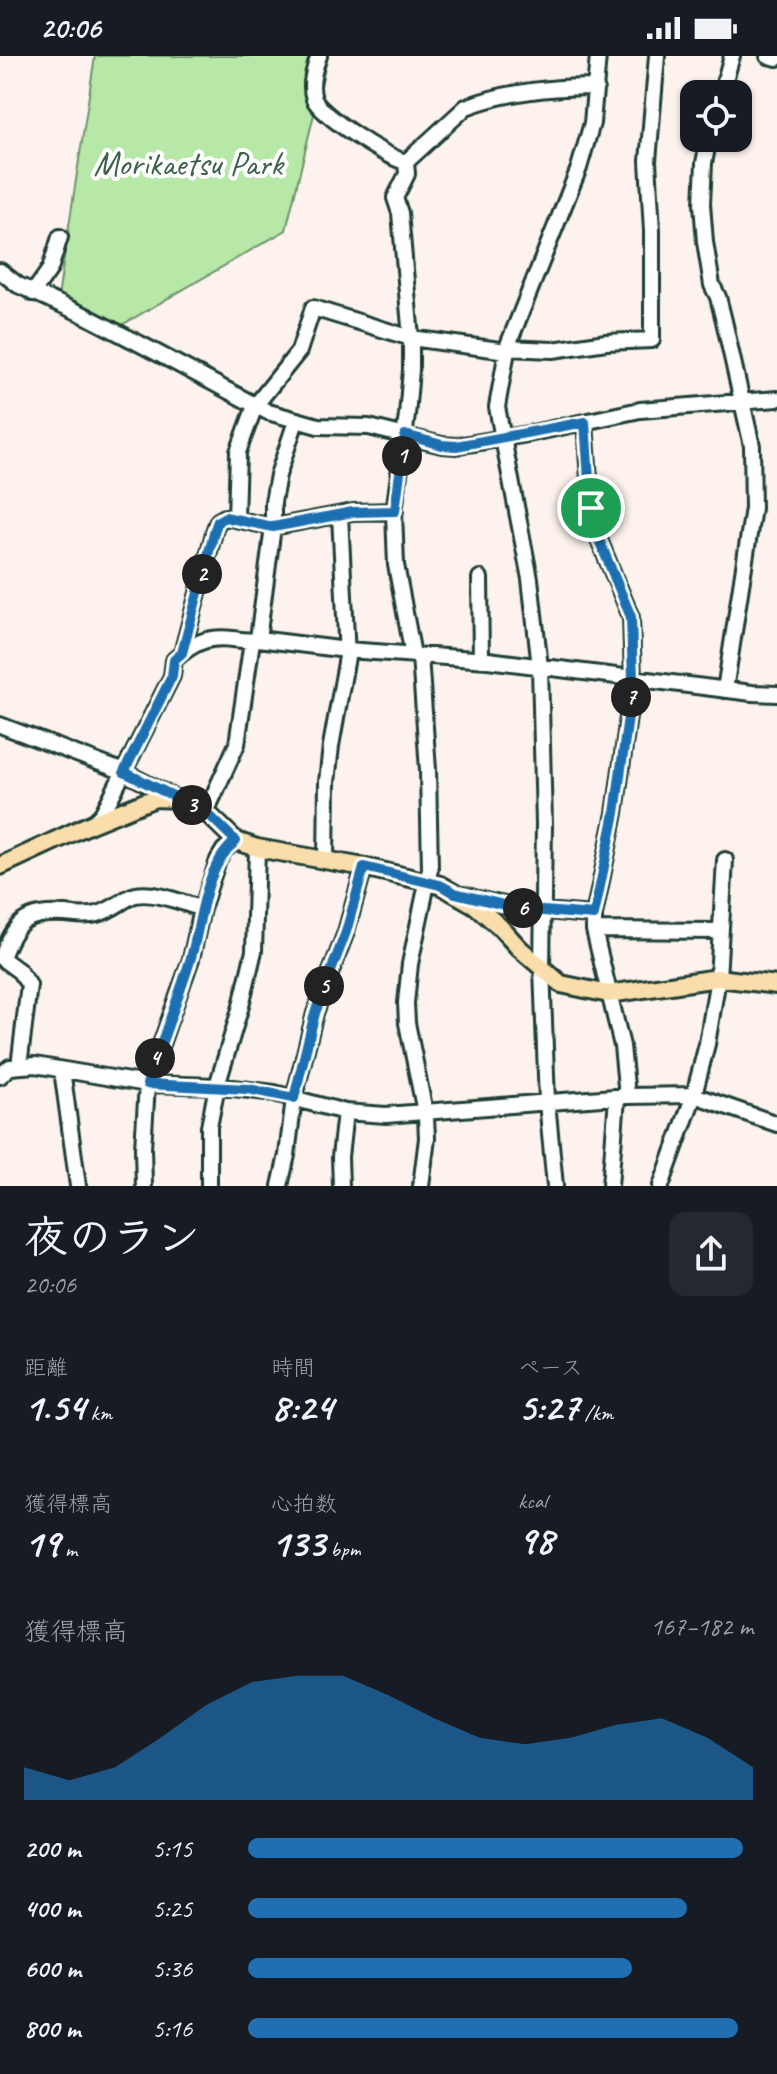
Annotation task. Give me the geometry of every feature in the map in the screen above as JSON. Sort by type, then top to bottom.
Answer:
[{"type":"main road","points":[[0,866],[155,798],[178,799],[206,812],[236,841],[257,848],[364,867],[440,885],[475,905],[561,984],[609,994],[718,978],[777,985]]},
{"type":"street","points":[[319,56],[312,84],[313,97],[318,105],[380,151],[406,162]]},
{"type":"street","points":[[555,1186],[547,1102],[542,968],[544,824],[540,667],[527,564],[497,407],[507,349],[579,168],[592,123],[598,56]]},
{"type":"street","points":[[236,519],[238,452],[255,406],[299,351],[313,308],[411,338],[507,349],[553,350],[606,342],[652,340],[652,231],[648,161],[657,56]]},
{"type":"street","points":[[725,80],[732,56]]},
{"type":"street","points":[[768,56],[777,58]]},
{"type":"street","points":[[406,162],[466,107],[490,98],[537,90],[596,87]]},
{"type":"street","points":[[706,152],[702,204],[705,242],[712,285],[724,321],[752,446],[753,508],[725,690]]},
{"type":"street","points":[[406,162],[407,174],[395,198],[400,213],[411,370],[395,511],[396,565],[417,655],[428,770],[429,882],[417,927],[406,1003],[407,1023],[425,1111],[427,1138],[421,1186]]},
{"type":"street","points":[[33,293],[50,269],[60,237]]},
{"type":"street","points":[[0,271],[33,293],[82,314],[255,406],[296,421],[327,427],[369,427],[456,446],[640,410],[777,399]]},
{"type":"street","points":[[206,812],[237,744],[273,527],[273,502],[278,475],[296,421]]},
{"type":"street","points":[[585,422],[595,530],[631,617],[633,680],[615,813],[594,922],[622,1046],[622,1097],[610,1186]]},
{"type":"street","points":[[182,653],[218,521],[225,517],[273,527],[353,512],[395,511]]},
{"type":"street","points":[[326,860],[327,782],[347,650],[340,515]]},
{"type":"street","points":[[480,578],[481,660]]},
{"type":"street","points":[[93,823],[102,814],[172,676],[174,660],[204,639],[255,640],[481,660],[633,680],[777,694]]},
{"type":"street","points":[[0,725],[124,772],[178,799]]},
{"type":"street","points":[[144,1186],[147,1084],[191,959],[202,909],[218,860],[224,850],[236,841]]},
{"type":"street","points":[[209,1186],[209,1127],[217,1086],[254,951],[257,848]]},
{"type":"street","points":[[661,1186],[694,1095],[707,1044],[718,978],[725,860]]},
{"type":"street","points":[[280,1186],[294,1098],[315,1013],[346,932],[364,867]]},
{"type":"street","points":[[455,893],[594,922],[720,931]]},
{"type":"street","points":[[19,1066],[29,985],[19,971],[1,958],[8,939],[22,921],[33,915],[99,914],[141,894],[202,909]]},
{"type":"street","points":[[0,1076],[10,1067],[35,1065],[147,1084],[217,1086],[274,1093],[345,1112],[386,1115],[622,1097],[694,1095],[777,1124]]},
{"type":"street","points":[[62,1070],[78,1186]]},
{"type":"street","points":[[341,1186],[340,1157],[345,1112]]},
{"type":"green space","name":"Morikaetsu Park","points":[[95,56],[328,56],[286,230],[113,330],[57,304]]},
{"type":"route","points":[[585,422],[591,508],[595,530],[631,617],[633,680],[615,813],[594,915],[504,905],[455,893],[440,885],[364,867],[346,932],[315,1013],[294,1098],[217,1086],[147,1084],[191,959],[202,909],[218,860],[224,850],[236,841],[206,812],[124,772],[172,676],[174,660],[182,653],[218,521],[225,517],[273,527],[353,512],[395,511],[405,435],[456,446],[585,422]]}]
